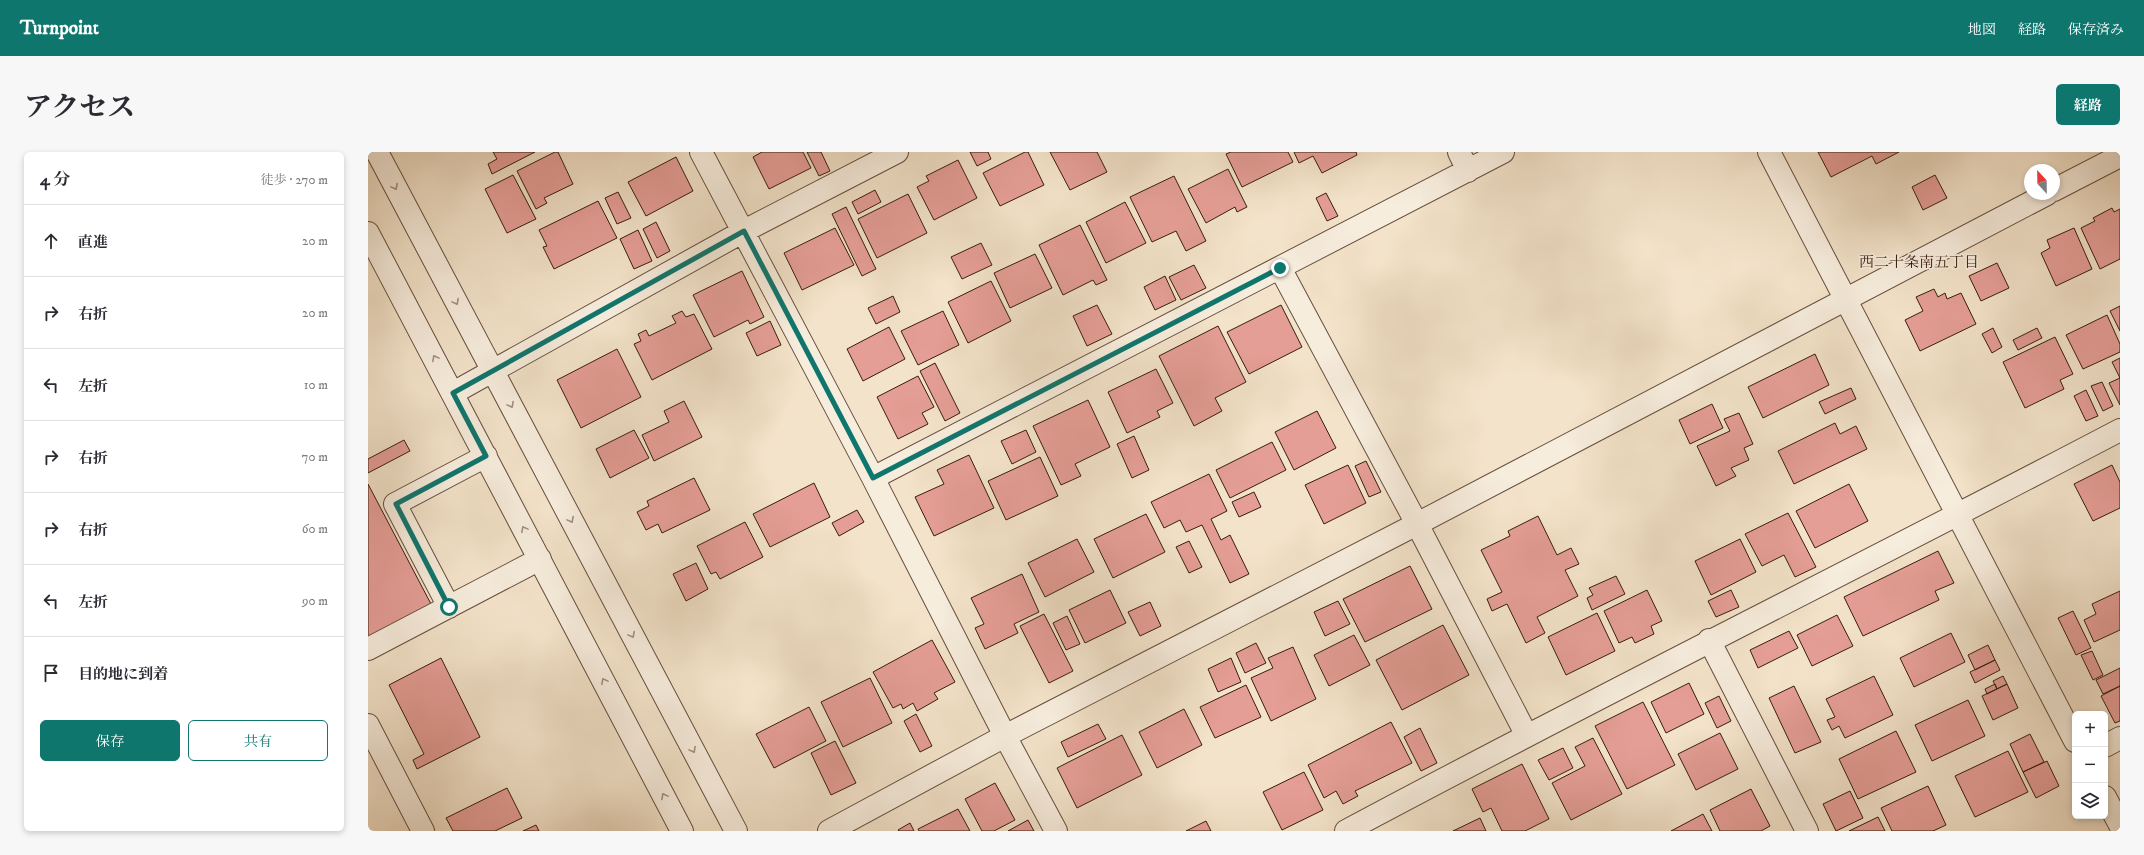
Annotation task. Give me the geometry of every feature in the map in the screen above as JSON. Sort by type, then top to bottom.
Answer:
[{"type":"street","points":[[377,152],[736,831]]},
{"type":"street","points":[[702,152],[873,478],[1005,736],[1056,831]]},
{"type":"street","points":[[453,393],[744,231],[897,152]]},
{"type":"street","points":[[873,478],[1280,268],[1464,161],[1503,152]]},
{"type":"street","points":[[1769,152],[2072,735]]},
{"type":"street","points":[[2060,187],[2120,156]]},
{"type":"street","points":[[829,831],[1005,736],[1417,524],[2036,200]]},
{"type":"street","points":[[368,233],[682,831]]},
{"type":"street","points":[[1280,268],[1417,524],[1526,734]]},
{"type":"street","points":[[1346,831],[1526,734],[1958,515],[2120,430]]},
{"type":"street","points":[[449,607],[396,504],[486,456]]},
{"type":"street","points":[[368,649],[540,559]]},
{"type":"street","points":[[1709,640],[1807,831]]},
{"type":"street","points":[[368,726],[423,831]]},
{"type":"street","points":[[2108,744],[2120,738]]},
{"type":"street","points":[[2108,803],[2120,825]]},
{"type":"building","points":[[493,152],[535,152],[492,174],[488,164],[497,159]]},
{"type":"building","points":[[555,152],[558,152],[573,184],[544,198],[547,203],[536,209],[517,171]]},
{"type":"building","points":[[762,152],[803,152],[811,168],[769,189],[753,157]]},
{"type":"building","points":[[807,152],[821,152],[830,171],[819,176]]},
{"type":"building","points":[[970,152],[988,152],[991,159],[977,166]]},
{"type":"building","points":[[1025,152],[1028,152],[1044,185],[1000,206],[983,173]]},
{"type":"building","points":[[1050,152],[1097,152],[1107,172],[1070,190]]},
{"type":"building","points":[[1231,152],[1288,152],[1293,162],[1242,187],[1226,154]]},
{"type":"building","points":[[1294,152],[1356,152],[1357,155],[1322,173],[1313,156],[1299,163]]},
{"type":"building","points":[[1818,152],[1899,152],[1876,164],[1872,156],[1831,177]]},
{"type":"building","points":[[676,157],[693,191],[646,216],[628,182]]},
{"type":"building","points":[[958,160],[977,198],[934,220],[917,187],[929,181],[926,176]]},
{"type":"building","points":[[1228,169],[1247,207],[1237,212],[1235,207],[1206,223],[1188,189]]},
{"type":"building","points":[[513,175],[536,219],[507,233],[485,189]]},
{"type":"building","points":[[1935,175],[1947,198],[1923,210],[1912,187]]},
{"type":"building","points":[[1174,176],[1206,241],[1186,251],[1176,231],[1152,242],[1130,197]]},
{"type":"building","points":[[875,190],[881,202],[858,214],[852,202]]},
{"type":"building","points":[[618,192],[631,218],[617,224],[605,198]]},
{"type":"building","points":[[1326,193],[1338,216],[1327,221],[1316,198]]},
{"type":"building","points":[[908,194],[927,233],[877,258],[858,219]]},
{"type":"building","points":[[598,201],[617,238],[554,269],[543,247],[547,246],[539,230]]},
{"type":"building","points":[[1125,202],[1146,243],[1106,263],[1086,222]]},
{"type":"building","points":[[846,207],[876,269],[862,276],[832,214]]},
{"type":"building","points":[[2112,208],[2114,212],[2120,209],[2120,259],[2100,269],[2081,228],[2095,221],[2093,218]]},
{"type":"building","points":[[656,222],[670,251],[657,258],[643,229]]},
{"type":"building","points":[[1080,225],[1107,280],[1096,285],[1093,280],[1063,295],[1039,245]]},
{"type":"building","points":[[835,228],[854,265],[802,290],[784,253]]},
{"type":"building","points":[[2074,228],[2092,269],[2056,286],[2041,253],[2050,248],[2047,240]]},
{"type":"building","points":[[638,230],[652,261],[634,269],[620,239]]},
{"type":"building","points":[[981,243],[992,265],[962,279],[951,257]]},
{"type":"building","points":[[1035,254],[1052,288],[1010,308],[994,273]]},
{"type":"building","points":[[1997,263],[2009,288],[1981,301],[1969,276]]},
{"type":"building","points":[[1194,265],[1206,288],[1181,300],[1169,277]]},
{"type":"building","points":[[742,271],[764,317],[750,324],[748,320],[714,337],[693,295]]},
{"type":"building","points":[[1165,276],[1176,300],[1155,310],[1144,287]]},
{"type":"building","points":[[991,281],[1011,321],[968,343],[948,302]]},
{"type":"building","points":[[1934,289],[1938,297],[1945,293],[1947,299],[1961,293],[1976,324],[1920,351],[1905,320],[1923,311],[1916,297]]},
{"type":"building","points":[[893,296],[900,312],[876,324],[868,308]]},
{"type":"building","points":[[1097,305],[1112,334],[1087,346],[1073,316]]},
{"type":"building","points":[[1281,305],[1302,347],[1249,374],[1227,332]]},
{"type":"building","points":[[2120,306],[2120,331],[2110,311]]},
{"type":"building","points":[[682,311],[686,317],[694,314],[712,349],[652,380],[634,344],[641,341],[638,334],[646,330],[649,336],[676,323],[672,316]]},
{"type":"building","points":[[943,311],[959,345],[918,365],[901,331]]},
{"type":"building","points":[[2107,315],[2120,344],[2120,352],[2083,369],[2066,335]]},
{"type":"building","points":[[770,321],[781,345],[757,356],[746,333]]},
{"type":"building","points":[[1218,326],[1246,382],[1215,398],[1222,411],[1194,426],[1159,356]]},
{"type":"building","points":[[889,327],[905,359],[863,381],[847,349]]},
{"type":"building","points":[[1993,328],[2002,347],[1992,353],[1982,334]]},
{"type":"building","points":[[2037,328],[2042,338],[2018,350],[2013,340]]},
{"type":"building","points":[[2055,337],[2073,374],[2060,380],[2064,389],[2025,408],[2003,362]]},
{"type":"building","points":[[617,349],[641,397],[581,428],[557,380]]},
{"type":"building","points":[[1815,354],[1829,385],[1763,418],[1748,387]]},
{"type":"building","points":[[2120,358],[2120,378],[2112,362]]},
{"type":"building","points":[[935,363],[960,413],[945,421],[920,371]]},
{"type":"building","points":[[1156,369],[1173,403],[1157,411],[1160,417],[1127,433],[1108,392]]},
{"type":"building","points":[[918,376],[934,407],[922,413],[928,424],[898,439],[877,397]]},
{"type":"building","points":[[2120,378],[2120,405],[2109,383]]},
{"type":"building","points":[[2102,382],[2113,406],[2103,411],[2091,386]]},
{"type":"building","points":[[1851,388],[1856,399],[1825,414],[1819,402]]},
{"type":"building","points":[[2086,390],[2098,416],[2086,421],[2074,396]]},
{"type":"building","points":[[1088,400],[1110,447],[1075,464],[1081,476],[1061,485],[1033,426]]},
{"type":"building","points":[[684,401],[702,437],[654,461],[642,435],[669,422],[664,411]]},
{"type":"building","points":[[1712,404],[1723,428],[1690,444],[1679,420]]},
{"type":"building","points":[[1317,411],[1336,448],[1294,470],[1275,432]]},
{"type":"building","points":[[1739,413],[1753,444],[1744,448],[1749,460],[1731,468],[1736,476],[1716,486],[1697,446],[1730,431],[1724,419]]},
{"type":"building","points":[[1835,423],[1840,434],[1856,426],[1867,449],[1794,484],[1778,451]]},
{"type":"building","points":[[634,430],[649,458],[610,478],[596,449]]},
{"type":"building","points":[[1026,430],[1036,452],[1012,464],[1001,441]]},
{"type":"building","points":[[1134,436],[1149,470],[1132,478],[1117,444]]},
{"type":"building","points":[[404,440],[410,451],[368,473],[368,459]]},
{"type":"building","points":[[1272,442],[1286,470],[1230,498],[1216,470]]},
{"type":"building","points":[[969,455],[994,508],[934,536],[915,497],[944,484],[937,470]]},
{"type":"building","points":[[1040,457],[1058,496],[1006,520],[988,481]]},
{"type":"building","points":[[1366,461],[1381,492],[1369,497],[1355,466]]},
{"type":"building","points":[[1348,465],[1366,503],[1324,524],[1305,485]]},
{"type":"building","points":[[2112,465],[2120,482],[2120,508],[2093,521],[2074,484]]},
{"type":"building","points":[[1209,474],[1227,511],[1211,519],[1221,540],[1230,535],[1249,574],[1230,583],[1202,525],[1186,532],[1180,520],[1164,528],[1151,502]]},
{"type":"building","points":[[694,478],[710,510],[662,533],[658,524],[646,530],[637,512],[649,506],[647,501]]},
{"type":"building","points":[[814,483],[830,517],[770,547],[753,514]]},
{"type":"building","points":[[368,484],[431,604],[368,637]]},
{"type":"building","points":[[1849,484],[1868,521],[1815,548],[1796,511]]},
{"type":"building","points":[[1254,492],[1261,507],[1239,517],[1232,502]]},
{"type":"building","points":[[857,510],[864,522],[839,536],[832,523]]},
{"type":"building","points":[[1788,513],[1816,567],[1795,577],[1784,555],[1762,566],[1745,534]]},
{"type":"building","points":[[1146,514],[1165,552],[1113,578],[1094,539]]},
{"type":"building","points":[[1538,516],[1557,555],[1571,548],[1579,564],[1565,570],[1578,596],[1537,617],[1545,633],[1526,643],[1507,604],[1492,611],[1487,599],[1502,592],[1481,550],[1510,536],[1508,531]]},
{"type":"building","points":[[745,522],[763,557],[720,579],[716,572],[711,574],[697,546]]},
{"type":"building","points":[[1077,539],[1094,572],[1045,597],[1028,563]]},
{"type":"building","points":[[1740,539],[1756,572],[1711,595],[1695,561]]},
{"type":"building","points":[[1189,541],[1202,567],[1189,573],[1176,547]]},
{"type":"building","points":[[1938,551],[1954,583],[1935,591],[1939,600],[1863,636],[1844,597]]},
{"type":"building","points":[[696,563],[708,589],[686,601],[673,574]]},
{"type":"building","points":[[1410,566],[1432,609],[1365,642],[1343,599]]},
{"type":"building","points":[[1022,574],[1039,612],[1014,624],[1018,633],[985,649],[975,628],[984,624],[971,598]]},
{"type":"building","points":[[1616,576],[1625,594],[1592,610],[1587,598],[1593,595],[1589,588]]},
{"type":"building","points":[[1110,590],[1126,623],[1085,643],[1069,610]]},
{"type":"building","points":[[1647,590],[1662,621],[1651,626],[1654,634],[1635,643],[1632,637],[1619,643],[1604,611]]},
{"type":"building","points":[[1731,590],[1739,607],[1716,617],[1708,601]]},
{"type":"building","points":[[2120,591],[2120,630],[2094,642],[2084,620],[2096,614],[2092,604]]},
{"type":"building","points":[[1338,601],[1350,624],[1325,636],[1314,612]]},
{"type":"building","points":[[1150,602],[1161,626],[1140,636],[1128,612]]},
{"type":"building","points":[[2073,611],[2091,648],[2076,655],[2058,618]]},
{"type":"building","points":[[1597,613],[1615,651],[1566,675],[1548,637]]},
{"type":"building","points":[[1044,614],[1073,671],[1049,683],[1020,626]]},
{"type":"building","points":[[1837,615],[1853,646],[1812,666],[1797,635]]},
{"type":"building","points":[[1067,616],[1080,644],[1066,650],[1053,623]]},
{"type":"building","points":[[1443,625],[1469,675],[1402,710],[1376,660]]},
{"type":"building","points":[[1789,631],[1798,648],[1758,668],[1750,650]]},
{"type":"building","points":[[1951,633],[1965,662],[1914,687],[1900,658]]},
{"type":"building","points":[[1354,635],[1370,665],[1329,686],[1314,655]]},
{"type":"building","points":[[932,640],[955,682],[934,693],[938,699],[917,711],[913,703],[903,709],[901,704],[893,708],[873,672]]},
{"type":"building","points":[[1256,643],[1266,663],[1245,673],[1236,653]]},
{"type":"building","points":[[1988,645],[1995,660],[1975,670],[1968,655]]},
{"type":"building","points":[[1293,647],[1316,699],[1271,721],[1251,678],[1273,668],[1268,658]]},
{"type":"building","points":[[2092,651],[2103,675],[2093,680],[2081,655]]},
{"type":"building","points":[[441,658],[480,737],[417,769],[413,760],[424,754],[389,685]]},
{"type":"building","points":[[1231,658],[1241,682],[1218,692],[1208,669]]},
{"type":"building","points":[[1995,660],[2000,670],[1975,683],[1970,672]]},
{"type":"building","points":[[2120,668],[2120,686],[2103,694],[2096,680]]},
{"type":"building","points":[[1874,676],[1893,715],[1845,738],[1839,726],[1832,730],[1827,720],[1835,717],[1826,699]]},
{"type":"building","points":[[2003,676],[2007,684],[1997,689],[1993,681]]},
{"type":"building","points":[[870,678],[892,723],[843,747],[821,702]]},
{"type":"building","points":[[1689,683],[1704,714],[1666,733],[1651,702]]},
{"type":"building","points":[[1995,684],[1997,689],[1987,694],[1985,689]]},
{"type":"building","points":[[2007,684],[2018,708],[1993,720],[1982,696]]},
{"type":"building","points":[[1246,685],[1261,717],[1215,738],[1200,707]]},
{"type":"building","points":[[1794,686],[1821,742],[1795,753],[1769,698]]},
{"type":"building","points":[[2120,686],[2120,721],[2115,723],[2101,696]]},
{"type":"building","points":[[1719,696],[1731,721],[1717,728],[1705,703]]},
{"type":"building","points":[[1968,700],[1985,736],[1932,761],[1915,725]]},
{"type":"building","points":[[1643,702],[1675,765],[1627,789],[1595,726]]},
{"type":"building","points":[[809,707],[826,741],[774,768],[756,734]]},
{"type":"building","points":[[1184,709],[1202,745],[1157,768],[1139,732]]},
{"type":"building","points":[[916,714],[932,746],[920,752],[904,721]]},
{"type":"building","points":[[1391,722],[1412,763],[1355,791],[1358,796],[1343,804],[1336,791],[1324,798],[1308,765]]},
{"type":"building","points":[[1098,724],[1106,739],[1068,757],[1061,742]]},
{"type":"building","points":[[1420,728],[1437,763],[1421,771],[1404,737]]},
{"type":"building","points":[[1896,731],[1916,772],[1858,799],[1839,759]]},
{"type":"building","points":[[1720,733],[1738,769],[1696,790],[1678,754]]},
{"type":"building","points":[[2030,734],[2044,762],[2023,772],[2010,744]]},
{"type":"building","points":[[1122,735],[1142,775],[1077,808],[1057,768]]},
{"type":"building","points":[[1593,738],[1622,794],[1571,820],[1552,783],[1585,766],[1575,747]]},
{"type":"building","points":[[835,741],[856,783],[831,795],[811,753]]},
{"type":"building","points":[[1563,748],[1573,768],[1549,780],[1538,760]]},
{"type":"building","points":[[2008,751],[2028,792],[1975,817],[1955,776]]},
{"type":"building","points":[[2047,761],[2059,786],[2036,798],[2023,772]]},
{"type":"building","points":[[1522,764],[1549,819],[1525,831],[1502,831],[1491,808],[1483,812],[1472,789]]},
{"type":"building","points":[[1304,772],[1323,810],[1282,830],[1263,792]]},
{"type":"building","points":[[995,783],[1015,820],[994,831],[982,831],[965,799]]},
{"type":"building","points":[[1928,786],[1946,825],[1933,831],[1892,831],[1881,808]]},
{"type":"building","points":[[507,788],[522,818],[495,831],[453,831],[446,818]]},
{"type":"building","points":[[1751,789],[1770,826],[1761,831],[1720,831],[1710,810]]},
{"type":"building","points":[[1850,791],[1863,818],[1836,831],[1823,804]]},
{"type":"building","points":[[958,809],[970,831],[919,831],[918,829]]},
{"type":"building","points":[[1703,814],[1712,831],[1671,831]]},
{"type":"building","points":[[1878,817],[1885,831],[1849,831]]},
{"type":"building","points":[[1480,818],[1486,831],[1453,831]]},
{"type":"building","points":[[1028,820],[1034,831],[1008,831]]},
{"type":"building","points":[[1206,821],[1211,831],[1186,831]]},
{"type":"building","points":[[910,823],[914,831],[898,830]]},
{"type":"building","points":[[536,825],[539,831],[523,831]]},
{"type":"district","name":"西二十条南五丁目","points":[[1919,262]]},
{"type":"route","points":[[449,607],[396,504],[486,456],[453,393],[744,231],[873,478],[1280,268]]}]
